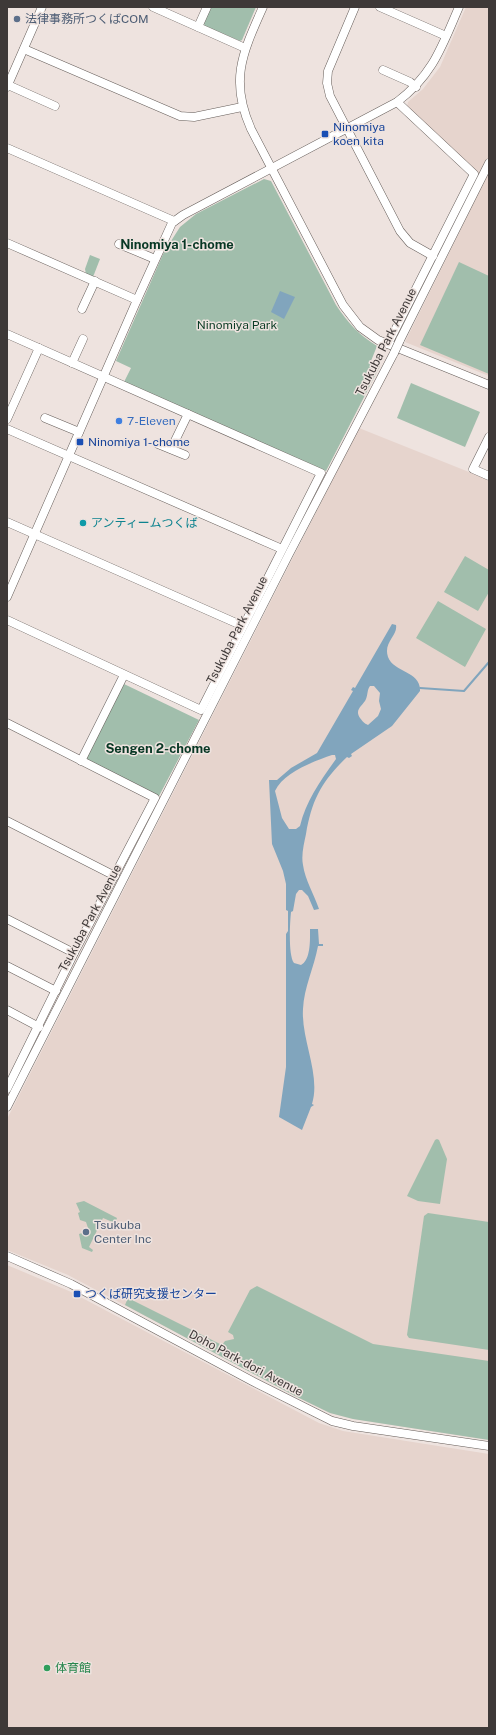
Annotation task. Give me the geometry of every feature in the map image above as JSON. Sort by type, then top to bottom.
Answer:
[{"type":"street","points":[[42,7],[7,86],[56,106]]},
{"type":"street","points":[[154,7],[245,48]]},
{"type":"street","points":[[198,27],[207,7]]},
{"type":"street","points":[[263,7],[245,48],[240,74],[242,107],[251,129],[343,305],[360,327],[371,335],[388,344],[489,385]]},
{"type":"street","points":[[355,7],[332,60],[327,77],[330,96],[400,231],[410,243],[433,256]]},
{"type":"street","points":[[380,7],[446,36]]},
{"type":"street","points":[[7,597],[155,259],[174,221],[183,214],[397,102],[416,87],[432,66],[459,7]]},
{"type":"street","points":[[24,49],[180,116],[194,117],[242,107]]},
{"type":"street","points":[[383,70],[410,82],[416,87]]},
{"type":"street","points":[[388,344],[474,174],[397,102]]},
{"type":"street","points":[[7,148],[174,221]]},
{"type":"street","name":"Tsukuba Park Avenue","points":[[7,1107],[289,554],[394,353],[489,163]]},
{"type":"street","points":[[7,243],[137,300]]},
{"type":"street","points":[[119,244],[155,259]]},
{"type":"street","points":[[82,309],[95,281]]},
{"type":"street","points":[[7,334],[321,473],[201,710],[7,620]]},
{"type":"street","points":[[72,363],[83,339]]},
{"type":"street","points":[[7,420],[39,348]]},
{"type":"street","points":[[171,449],[188,414]]},
{"type":"street","points":[[44,418],[79,432]]},
{"type":"street","points":[[7,429],[282,549]]},
{"type":"street","points":[[489,437],[473,469],[489,476]]},
{"type":"street","points":[[158,444],[185,455]]},
{"type":"street","points":[[7,522],[243,626]]},
{"type":"street","points":[[80,761],[124,675]]},
{"type":"street","points":[[7,723],[155,798],[74,953],[39,1027],[7,1089]]},
{"type":"street","points":[[7,821],[115,876]]},
{"type":"street","points":[[7,919],[74,953]]},
{"type":"street","points":[[7,966],[56,991]]},
{"type":"street","points":[[7,1010],[39,1027]]},
{"type":"street","name":"Doho Park-dori Avenue","points":[[7,1256],[71,1284],[254,1382],[332,1421],[353,1426],[489,1446]]},
{"type":"shaded area","points":[[466,7],[489,7],[489,376],[405,342],[486,178],[478,173],[407,107],[408,102],[423,89],[440,67]]},
{"type":"shaded area","points":[[359,428],[489,480],[489,1440],[353,1419],[330,1413],[293,1395],[68,1275],[7,1250],[7,1119]]},
{"type":"shaded area","points":[[7,1265],[69,1291],[319,1423],[343,1431],[489,1454],[489,1728],[7,1728]]},
{"type":"green space","points":[[210,7],[256,7],[242,40],[240,41],[205,26],[203,22]]},
{"type":"green space","name":"Ninomiya Park","points":[[264,179],[271,181],[336,305],[354,328],[377,346],[371,361],[380,366],[326,471],[124,382],[131,368],[116,361],[164,252],[180,227],[196,214]]},
{"type":"green space","points":[[90,255],[100,259],[93,277],[86,274],[85,269]]},
{"type":"green space","points":[[459,262],[489,276],[489,374],[420,345]]},
{"type":"green space","points":[[411,383],[480,412],[465,447],[397,418]]},
{"type":"green space","points":[[465,556],[489,570],[489,592],[478,611],[444,592]]},
{"type":"green space","points":[[438,601],[486,629],[465,667],[416,638]]},
{"type":"green space","points":[[124,684],[199,720],[159,796],[88,761],[86,757]]},
{"type":"green space","points":[[435,1140],[439,1140],[447,1159],[440,1204],[418,1201],[407,1196]]},
{"type":"green space","points":[[84,1201],[117,1218],[115,1223],[103,1218],[89,1247],[93,1250],[92,1252],[82,1248],[79,1234],[85,1232],[88,1228],[86,1222],[80,1220],[78,1213],[80,1212],[76,1203]]},
{"type":"green space","points":[[428,1213],[489,1222],[489,1350],[409,1338],[407,1335],[424,1216]]},
{"type":"green space","points":[[257,1286],[373,1344],[489,1361],[489,1440],[353,1419],[330,1413],[293,1395],[125,1305],[128,1298],[222,1345],[225,1341],[234,1339],[233,1335],[228,1332],[250,1290]]},
{"type":"water","points":[[280,291],[295,297],[284,319],[271,312]]},
{"type":"water","points":[[392,624],[396,625],[395,633],[387,647],[388,657],[391,662],[416,680],[419,684],[420,691],[392,726],[351,754],[352,756],[349,758],[347,757],[331,774],[319,791],[308,822],[302,857],[306,876],[319,909],[314,910],[308,896],[302,890],[299,890],[296,894],[293,911],[291,912],[290,946],[294,963],[301,965],[307,959],[310,929],[318,929],[319,944],[323,944],[323,946],[318,946],[307,985],[303,1009],[305,1033],[313,1069],[314,1093],[312,1104],[314,1105],[311,1107],[302,1130],[279,1117],[286,1067],[286,934],[288,931],[288,911],[286,910],[286,884],[283,871],[272,844],[269,780],[277,780],[291,768],[317,753],[353,691],[351,690],[353,687],[355,688]],"holes":[[[370,686],[374,686],[380,693],[379,701],[381,709],[378,716],[368,725],[358,715],[358,710],[365,701]],[[335,755],[336,759],[310,799],[300,826],[296,829],[289,829],[282,818],[275,791],[279,785],[292,773],[308,764]]]},
{"type":"waterway","points":[[420,688],[464,691],[489,662]]},
{"type":"place","name":"法律事務所つくばCOM","points":[[17,19]]},
{"type":"place","name":"Ninomiya koen kita","points":[[325,134]]},
{"type":"place","name":"7-Eleven","points":[[119,421]]},
{"type":"place","name":"Ninomiya 1-chome","points":[[80,442]]},
{"type":"place","name":"アンティームつくば","points":[[83,523]]},
{"type":"place","name":"Tsukuba Center Inc","points":[[86,1232]]},
{"type":"place","name":"つくば研究支援センター","points":[[77,1294]]},
{"type":"place","name":"体育館","points":[[47,1668]]},
{"type":"district","name":"Ninomiya 1-chome","points":[[177,244]]},
{"type":"district","name":"Sengen 2-chome","points":[[158,748]]}]
